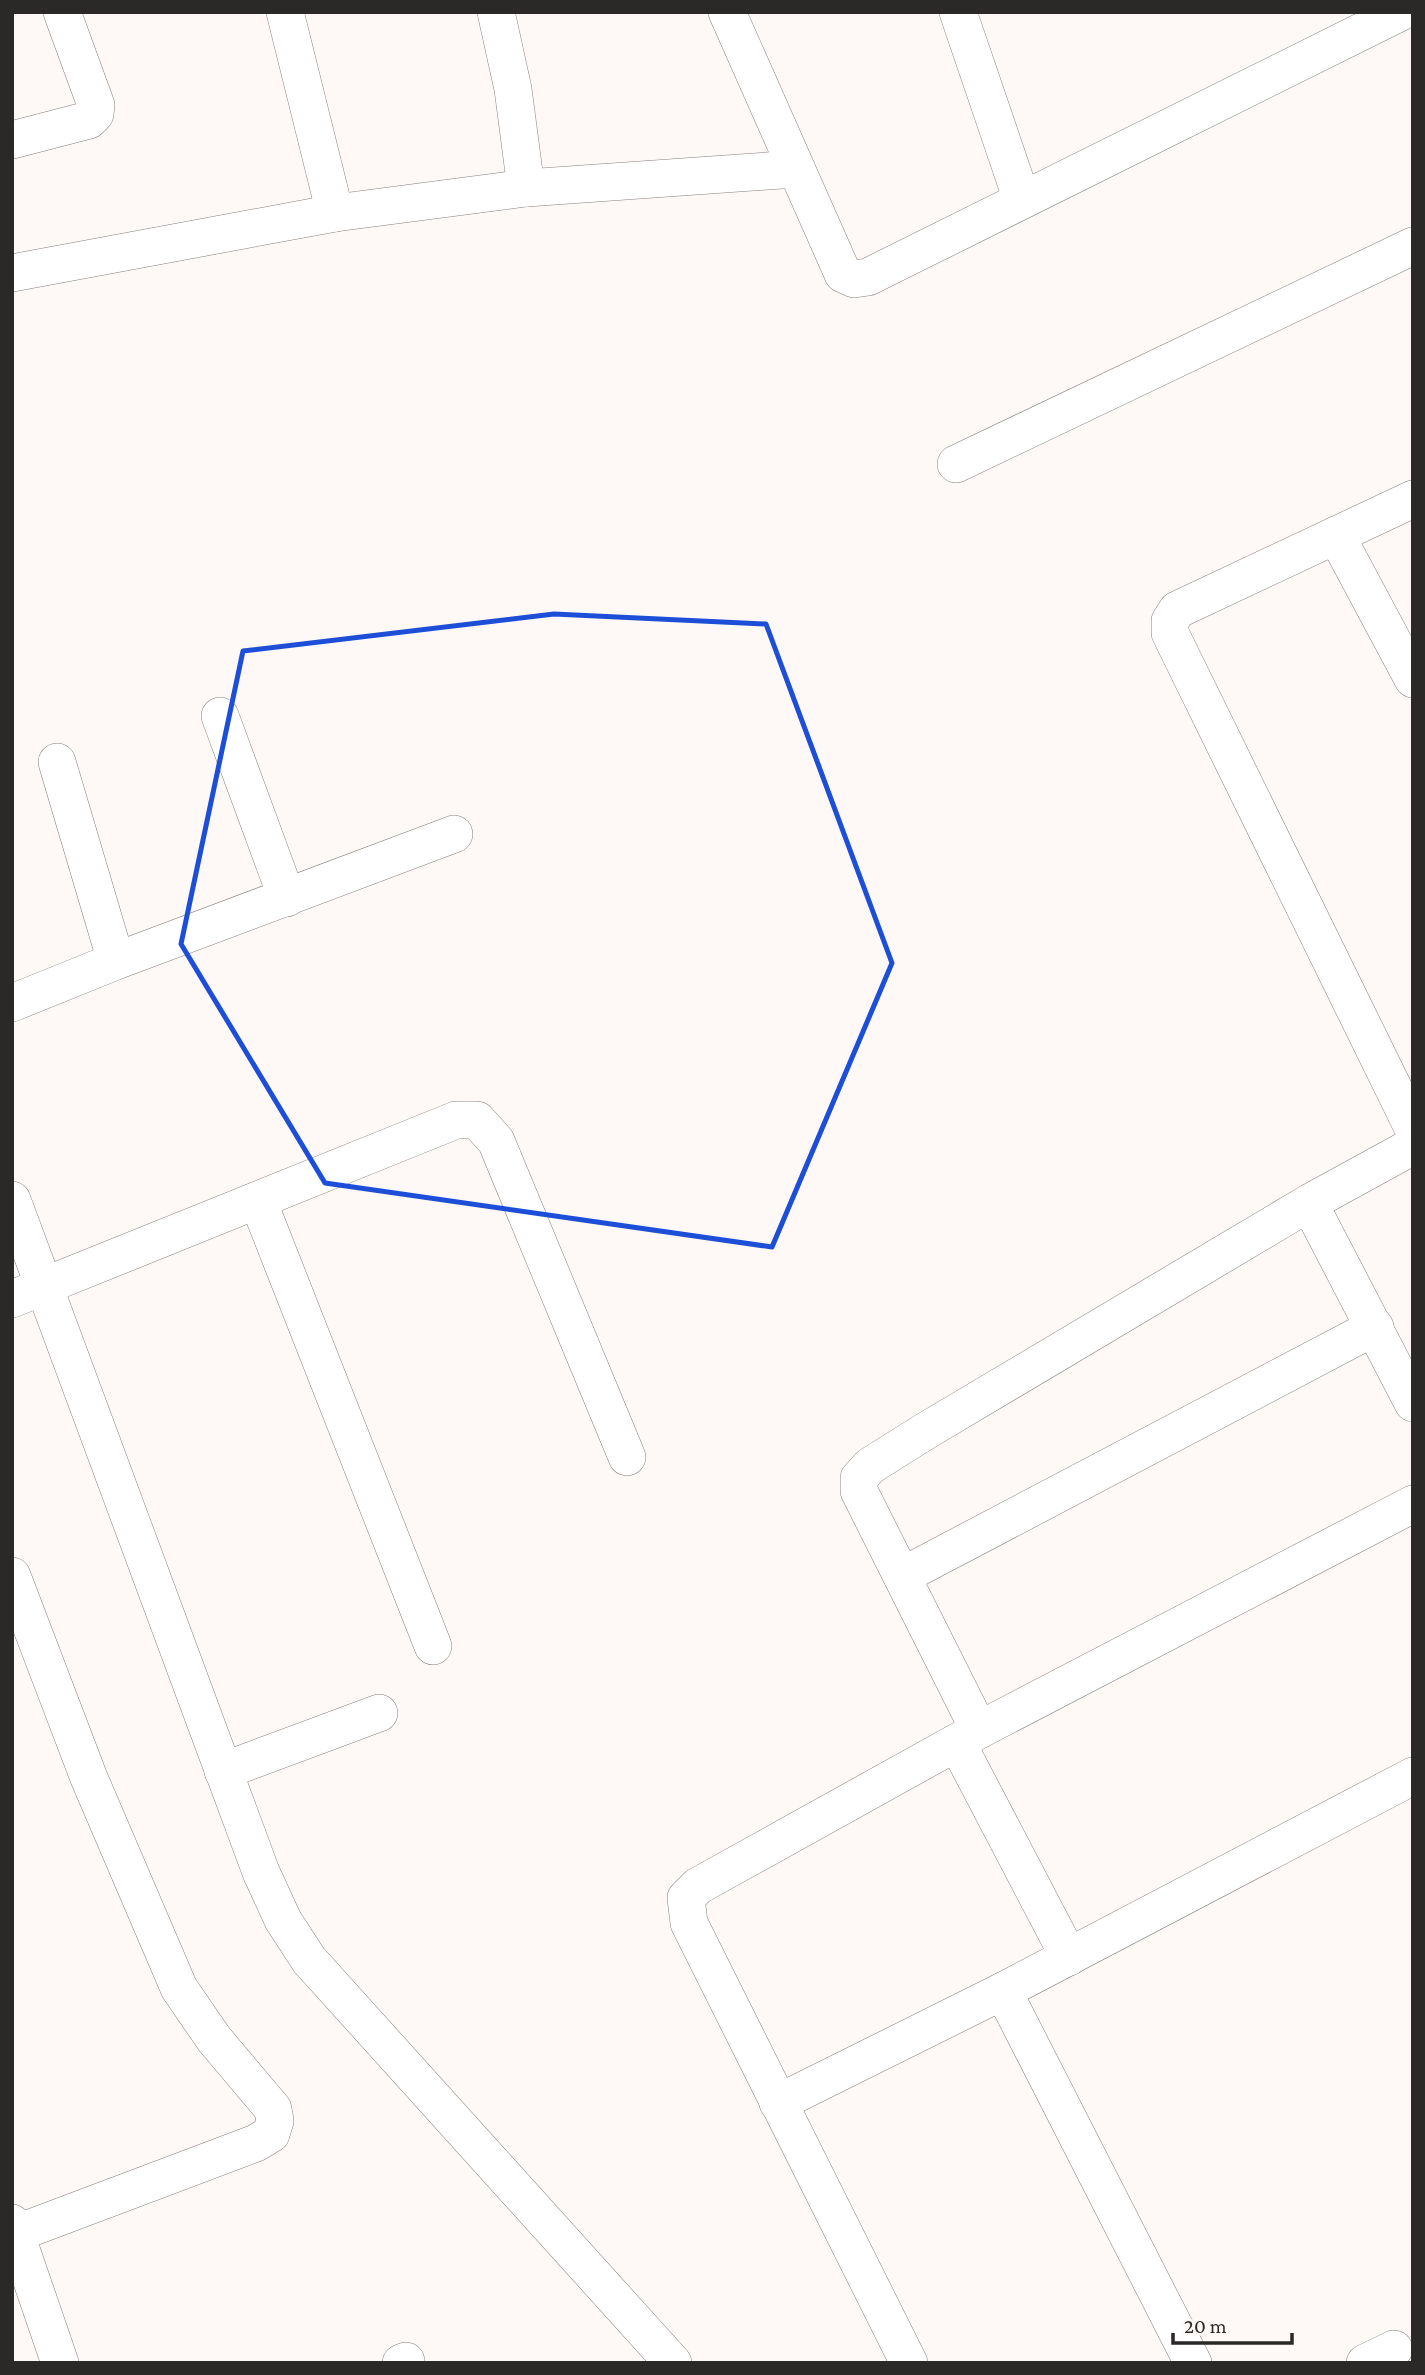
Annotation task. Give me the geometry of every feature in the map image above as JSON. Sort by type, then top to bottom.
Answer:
[{"type":"street","points":[[12,140],[89,120],[95,114],[96,106],[62,12]]},
{"type":"street","points":[[285,12],[335,213]]},
{"type":"street","points":[[496,12],[513,89],[526,188]]},
{"type":"street","points":[[727,12],[843,274],[853,279],[867,277],[1401,12]]},
{"type":"street","points":[[958,12],[1022,201]]},
{"type":"street","points":[[12,273],[335,213],[526,188],[795,169]]},
{"type":"street","points":[[956,464],[1413,246]]},
{"type":"street","points":[[1413,499],[1177,610],[1170,621],[1170,633],[1413,1129]]},
{"type":"street","points":[[1336,535],[1413,679]]},
{"type":"street","points":[[220,716],[287,898]]},
{"type":"street","points":[[57,762],[116,961]]},
{"type":"street","points":[[12,1003],[454,834]]},
{"type":"street","points":[[28,1293],[456,1120],[477,1120],[496,1141],[628,1457]]},
{"type":"street","points":[[1069,1956],[968,1736],[902,1576],[859,1491],[859,1478],[870,1466],[1309,1203],[1413,1146]]},
{"type":"street","points":[[12,1200],[28,1293],[155,1582],[223,1771],[282,1920],[309,1960],[673,2363]]},
{"type":"street","points":[[258,1201],[433,1646]]},
{"type":"street","points":[[1309,1203],[1410,1388]]},
{"type":"street","points":[[902,1576],[1375,1327]]},
{"type":"street","points":[[909,2363],[689,1923],[686,1898],[698,1886],[968,1736],[1413,1504]]},
{"type":"street","points":[[12,1576],[89,1778],[179,1988],[214,2039],[273,2109],[275,2121],[271,2134],[256,2143],[13,2231],[60,2363]]},
{"type":"street","points":[[223,1771],[379,1713]]},
{"type":"street","points":[[778,2103],[1003,1990],[1413,1776]]},
{"type":"street","points":[[1003,1990],[1194,2363]]},
{"type":"highlighted area","points":[[554,614],[766,624],[892,963],[772,1247],[325,1183],[181,944],[243,651]]}]
